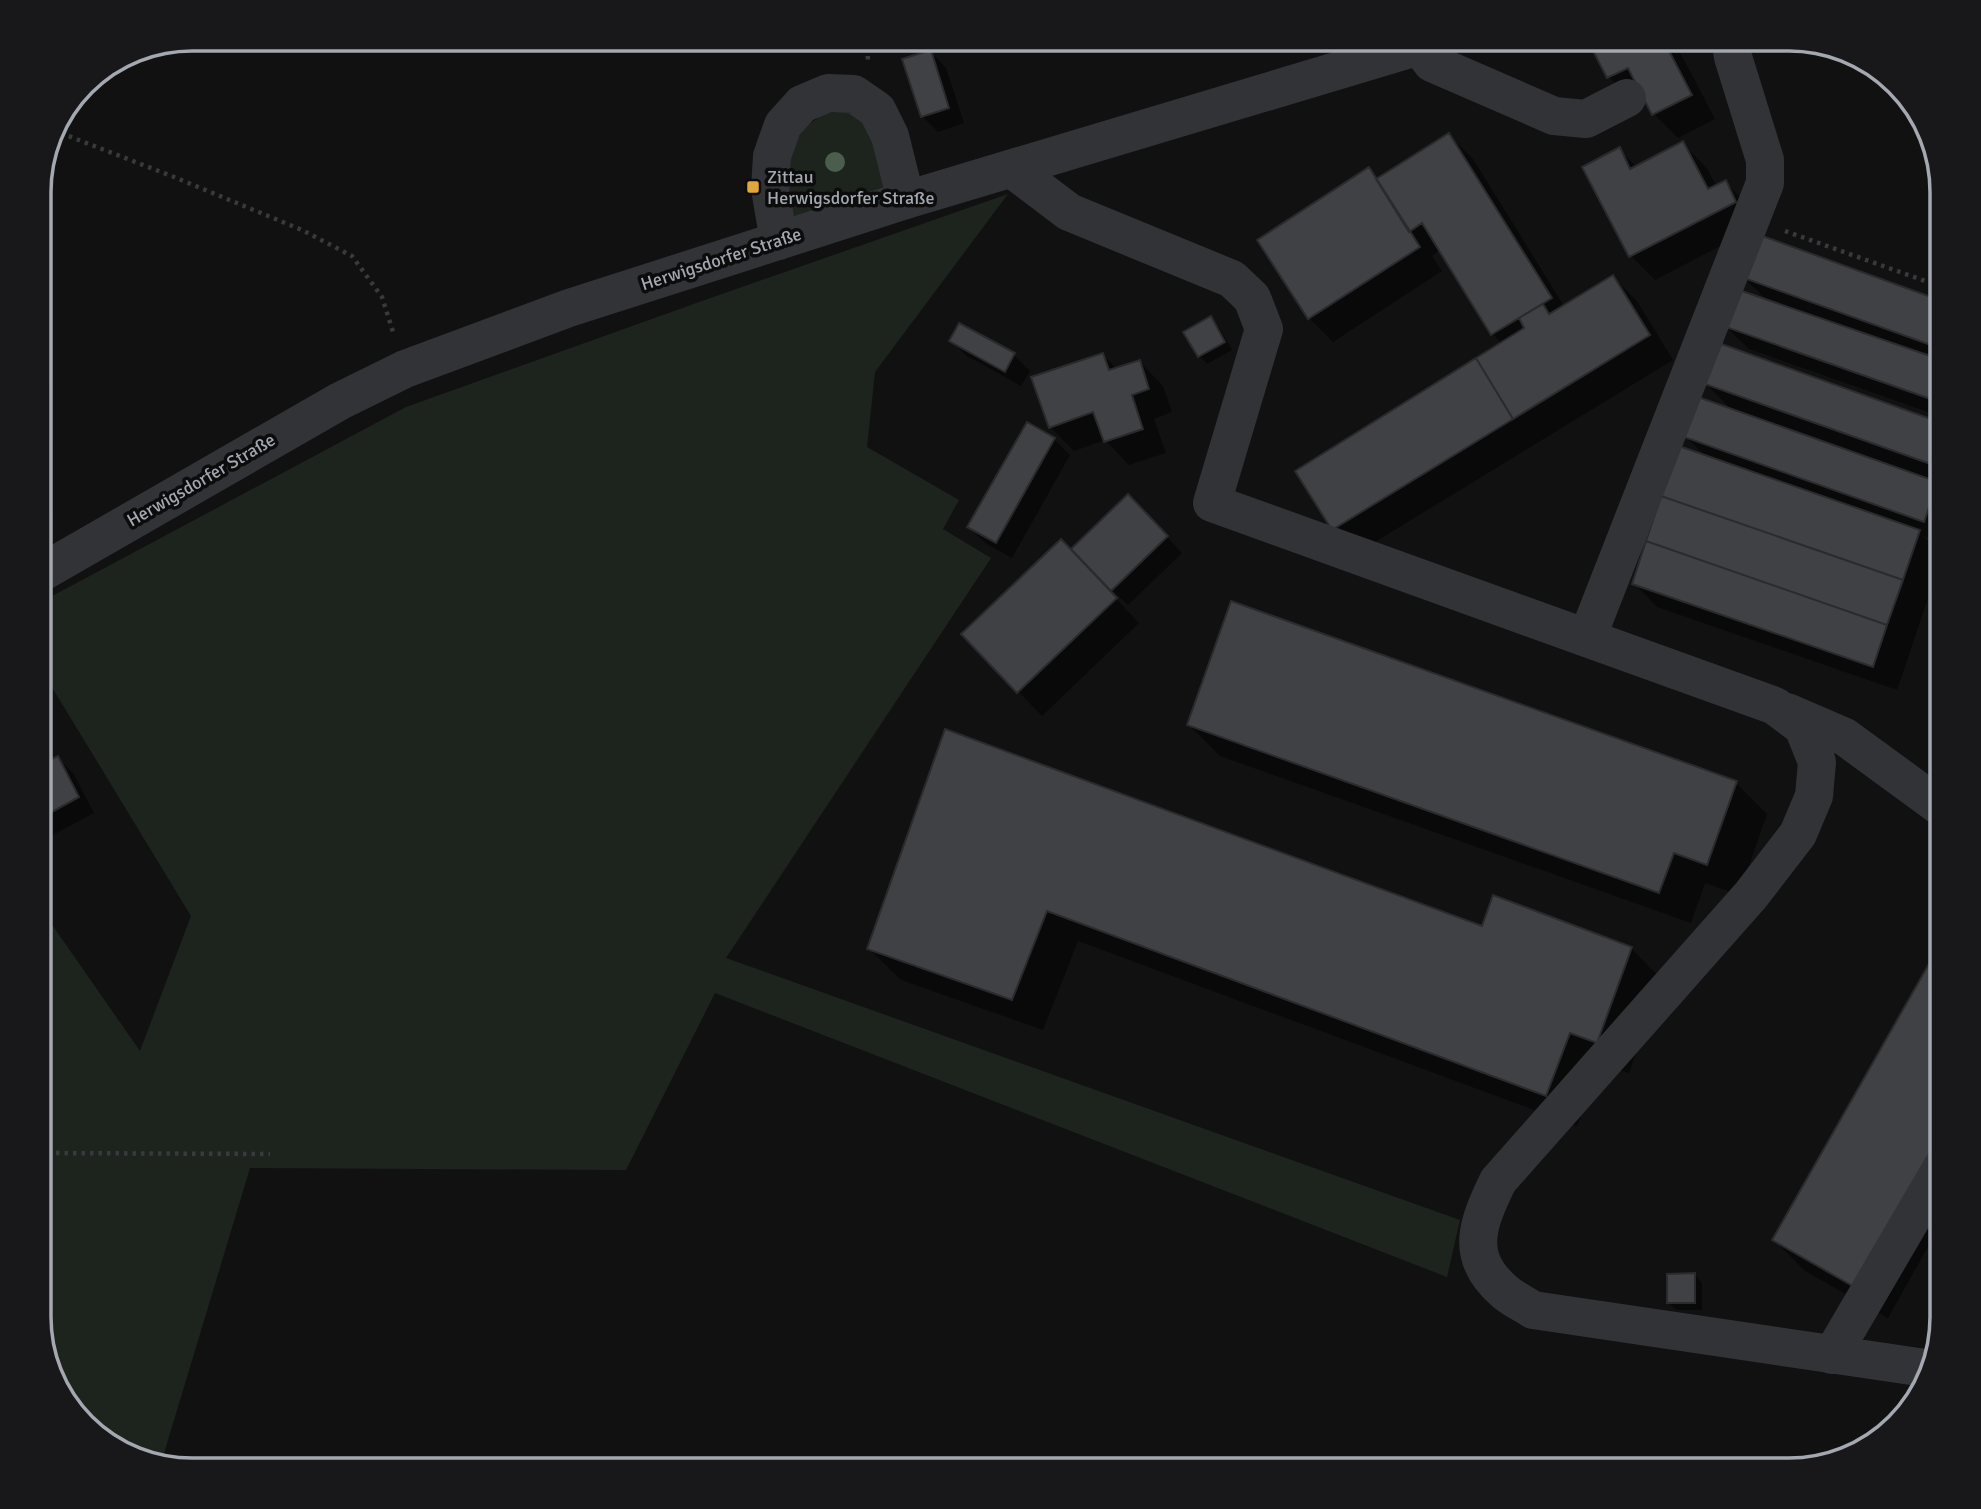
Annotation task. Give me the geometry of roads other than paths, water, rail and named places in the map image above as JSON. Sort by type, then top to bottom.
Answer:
[{"type":"street","name":"Herwigsdorfer Straße","points":[[51,567],[340,401],[405,369],[569,309],[906,200],[1402,51]]},
{"type":"street","points":[[1427,51],[1425,54],[1432,63],[1553,116],[1586,120],[1627,98]]},
{"type":"street","points":[[1587,638],[1765,183],[1765,160],[1732,51]]},
{"type":"street","points":[[779,241],[770,189],[772,156],[783,125],[802,104],[828,93],[854,94],[877,110],[890,136],[906,200]]},
{"type":"street","points":[[1012,169],[1069,212],[1232,279],[1252,298],[1264,329],[1212,503],[1775,706],[1845,737],[1930,799]]},
{"type":"street","points":[[1775,706],[1803,727],[1816,762],[1814,796],[1798,834],[1742,905],[1498,1181],[1482,1215],[1477,1246],[1486,1270],[1504,1292],[1533,1310],[1921,1367]]},
{"type":"street","points":[[1832,1355],[1930,1188]]},
{"type":"place","name":"Zittau Herwigsdorfer Straße","points":[[753,187]]}]
